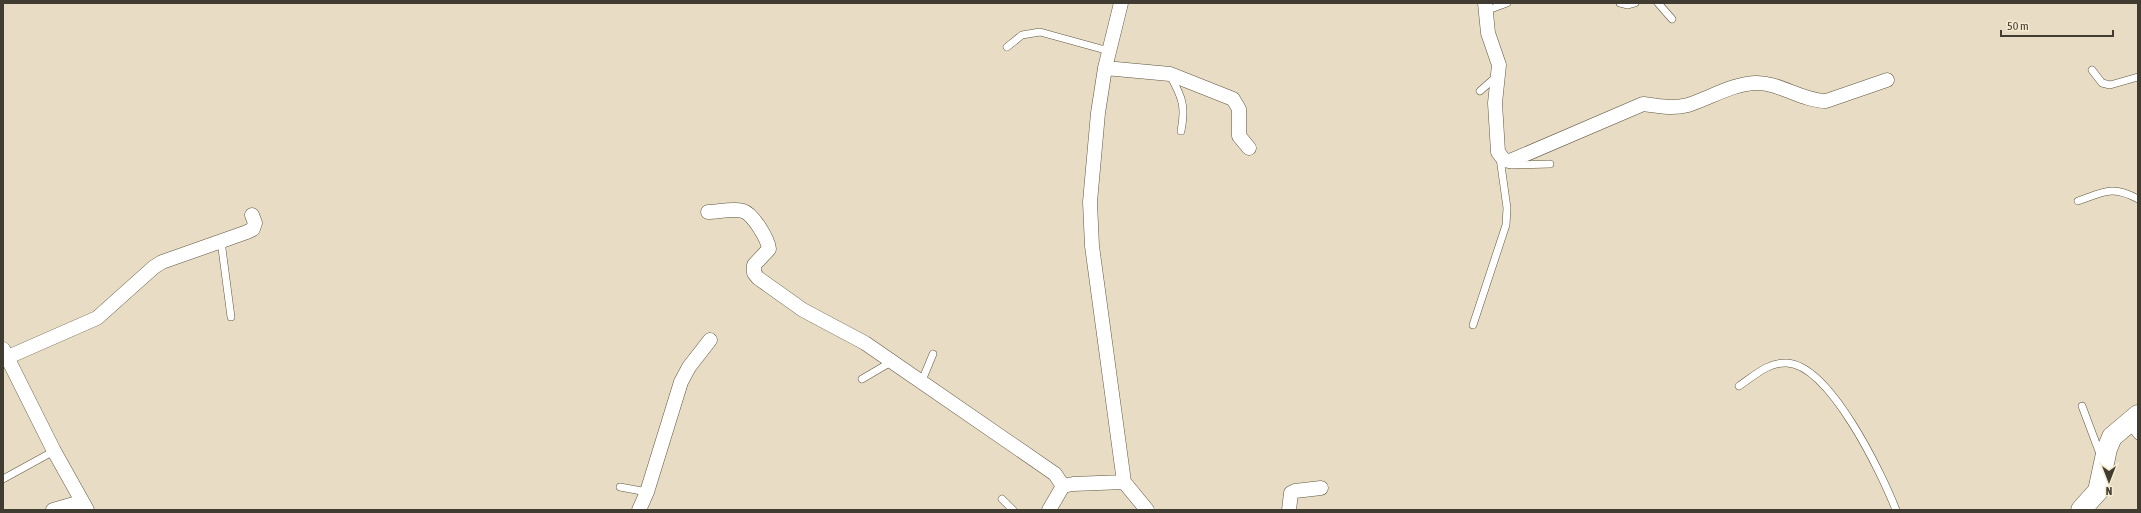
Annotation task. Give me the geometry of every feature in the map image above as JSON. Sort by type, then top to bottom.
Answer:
[{"type":"street","points":[[1120,3],[1105,68],[1098,113],[1090,202],[1092,246],[1124,482],[1147,510]]},
{"type":"street","points":[[1485,7],[1487,28],[1496,53],[1499,74],[1495,103],[1498,152],[1501,162],[1510,161],[1643,104],[1663,108],[1687,105],[1744,84],[1757,83],[1815,101],[1826,101],[1887,80]]},
{"type":"street","points":[[1105,68],[1170,74],[1233,99],[1239,109],[1239,136],[1249,148]]},
{"type":"street","points":[[708,212],[742,210],[749,214],[768,240],[769,249],[754,265],[754,272],[758,278],[803,310],[865,343],[1055,474],[1063,486]]},
{"type":"street","points":[[53,510],[84,506],[54,451],[5,353],[97,318],[154,267],[162,262],[253,229],[255,223],[252,215]]},
{"type":"street","points":[[639,510],[647,492],[681,382],[689,367],[710,340]]},
{"type":"street","points":[[2081,510],[2098,491],[2107,449],[2112,438],[2135,425]]},
{"type":"street","points":[[1049,510],[1063,486],[1073,484],[1124,482]]},
{"type":"street","points":[[1289,510],[1291,493],[1294,491],[1321,488]]},
{"type":"lane","points":[[1485,7],[1507,3]]},
{"type":"lane","points":[[1620,3],[1628,5],[1635,3]]},
{"type":"lane","points":[[1658,3],[1672,19]]},
{"type":"lane","points":[[1007,47],[1022,35],[1040,32],[1109,51]]},
{"type":"lane","points":[[2092,70],[2102,83],[2110,85],[2138,77]]},
{"type":"lane","points":[[1170,74],[1183,102],[1184,117],[1181,131]]},
{"type":"lane","points":[[1480,92],[1499,74]]},
{"type":"lane","points":[[1473,325],[1506,225],[1506,208],[1501,162],[1550,164]]},
{"type":"lane","points":[[2078,201],[2106,191],[2123,190],[2138,199]]},
{"type":"lane","points":[[220,241],[231,317]]},
{"type":"lane","points":[[921,383],[933,354]]},
{"type":"lane","points":[[862,378],[891,362]]},
{"type":"lane","points":[[1739,386],[1773,365],[1788,363],[1803,367],[1821,384],[1853,424],[1896,510]]},
{"type":"lane","points":[[2082,406],[2104,464]]},
{"type":"lane","points":[[3,479],[54,451]]},
{"type":"lane","points":[[620,487],[647,492]]},
{"type":"lane","points":[[1002,499],[1013,510]]}]
